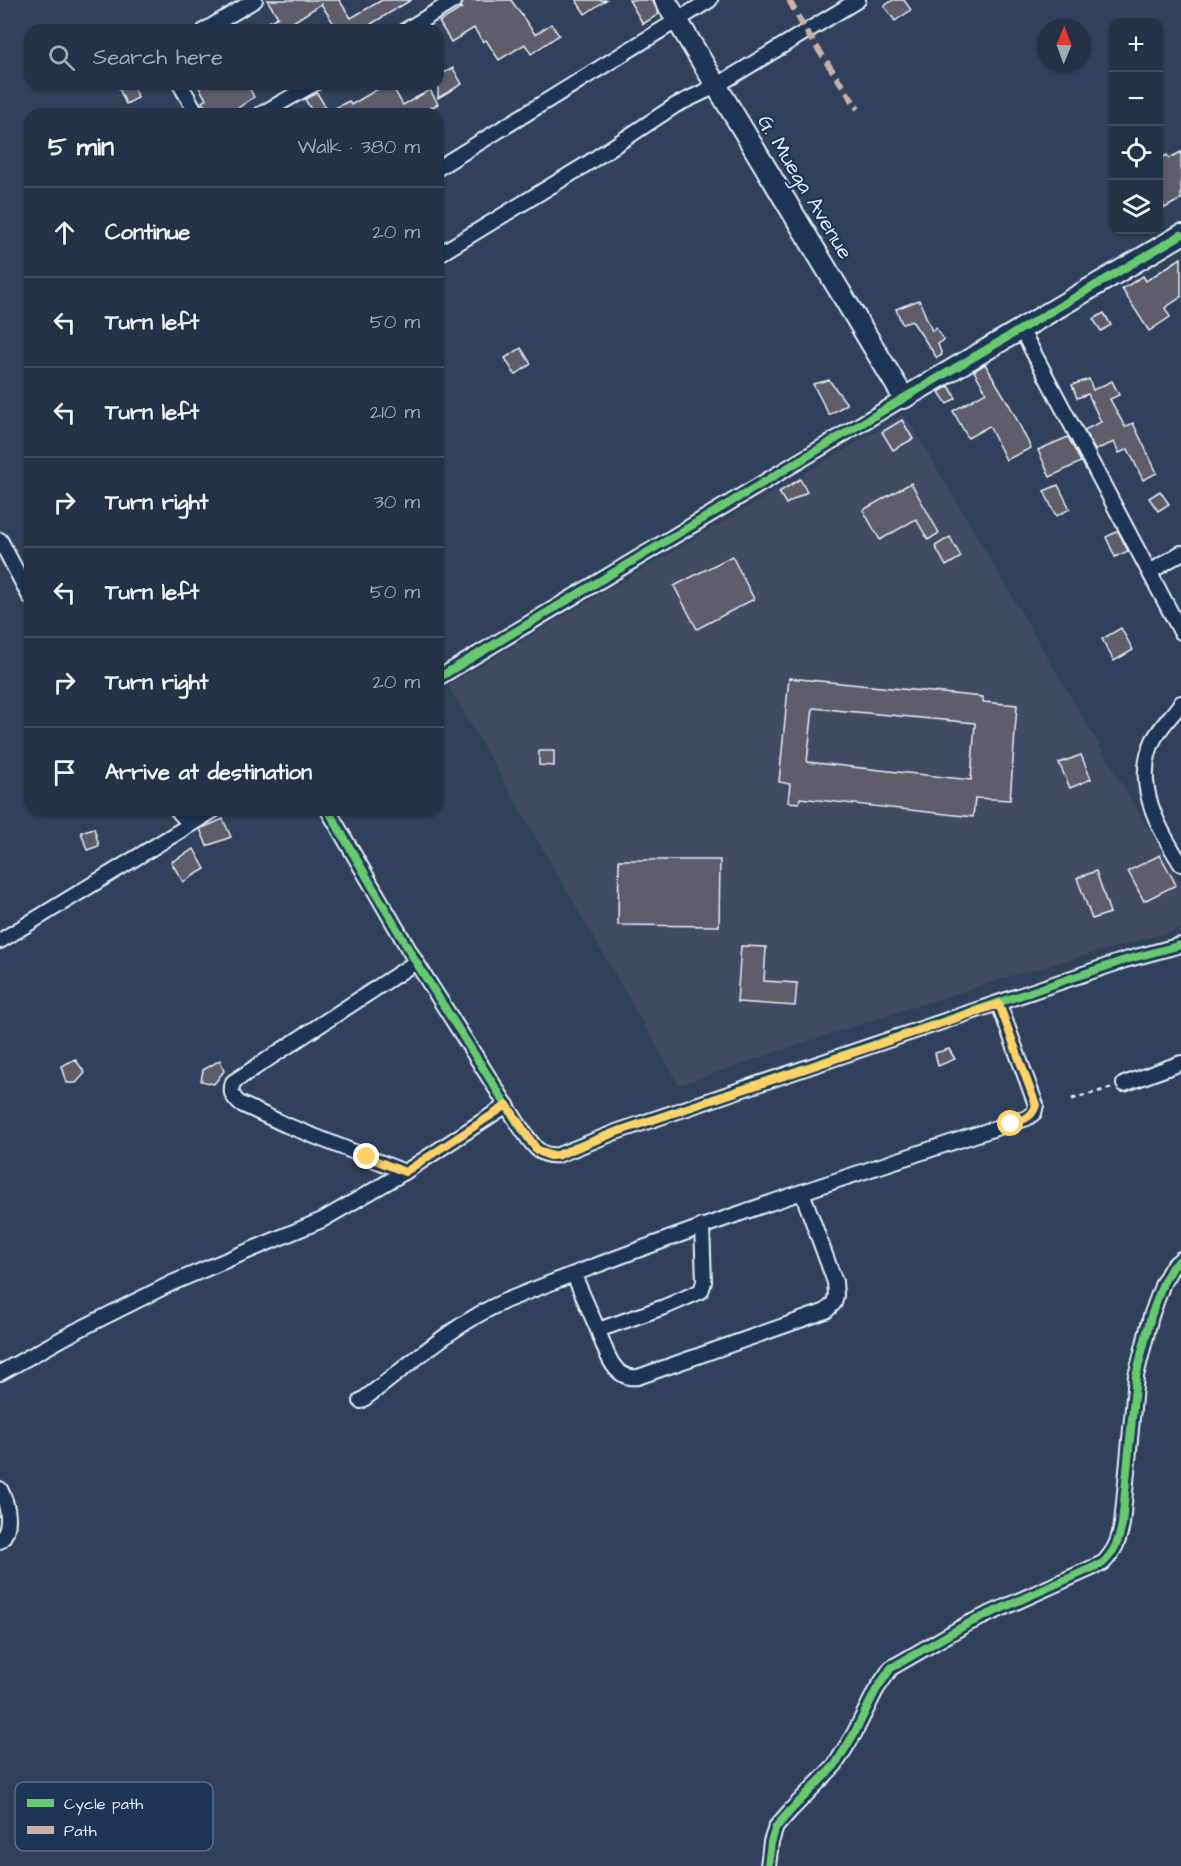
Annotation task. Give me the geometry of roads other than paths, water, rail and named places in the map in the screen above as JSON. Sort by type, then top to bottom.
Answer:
[{"type":"street","points":[[216,24],[255,0]]},
{"type":"street","points":[[427,0],[435,13]]},
{"type":"street","points":[[416,24],[455,0]]},
{"type":"street","name":"G. Muega Avenue","points":[[664,0],[904,398]]},
{"type":"street","points":[[444,164],[710,0]]},
{"type":"street","points":[[444,251],[582,167],[676,105],[716,86],[858,0]]},
{"type":"street","points":[[183,90],[194,108]]},
{"type":"street","points":[[272,108],[303,90]]},
{"type":"street","points":[[444,674],[904,398],[1180,238]]},
{"type":"street","points":[[1021,329],[1181,632]]},
{"type":"street","points":[[0,540],[24,586]]},
{"type":"street","points":[[1150,572],[1181,553]]},
{"type":"street","points":[[1181,703],[1154,740],[1148,755],[1146,772],[1146,788],[1153,812],[1181,864]]},
{"type":"street","points":[[183,816],[190,824]]},
{"type":"street","points":[[1,939],[204,816]]},
{"type":"street","points":[[331,816],[416,962],[507,1105],[537,1150],[550,1156],[1125,960],[1181,945]]},
{"type":"street","points":[[405,1172],[286,1125],[239,1103],[231,1091],[233,1082],[416,962]]},
{"type":"street","points":[[361,1401],[454,1330],[486,1310],[702,1226],[1027,1118],[1034,1113],[1036,1105],[999,1004]]},
{"type":"street","points":[[1124,1084],[1181,1063]]},
{"type":"street","points":[[0,1373],[76,1331],[172,1283],[322,1220],[405,1172],[507,1105]]},
{"type":"street","points":[[574,1275],[613,1365],[622,1375],[630,1378],[639,1377],[826,1311],[834,1303],[835,1282],[802,1192]]},
{"type":"street","points":[[598,1330],[667,1306],[701,1291],[704,1282],[702,1226]]},
{"type":"street","points":[[768,1866],[771,1842],[776,1827],[835,1765],[854,1734],[876,1690],[891,1668],[967,1624],[1104,1563],[1112,1554],[1118,1542],[1122,1524],[1136,1376],[1151,1316],[1163,1283],[1172,1267],[1181,1259]]},
{"type":"street","points":[[0,1489],[8,1521],[7,1530],[0,1540]]}]
